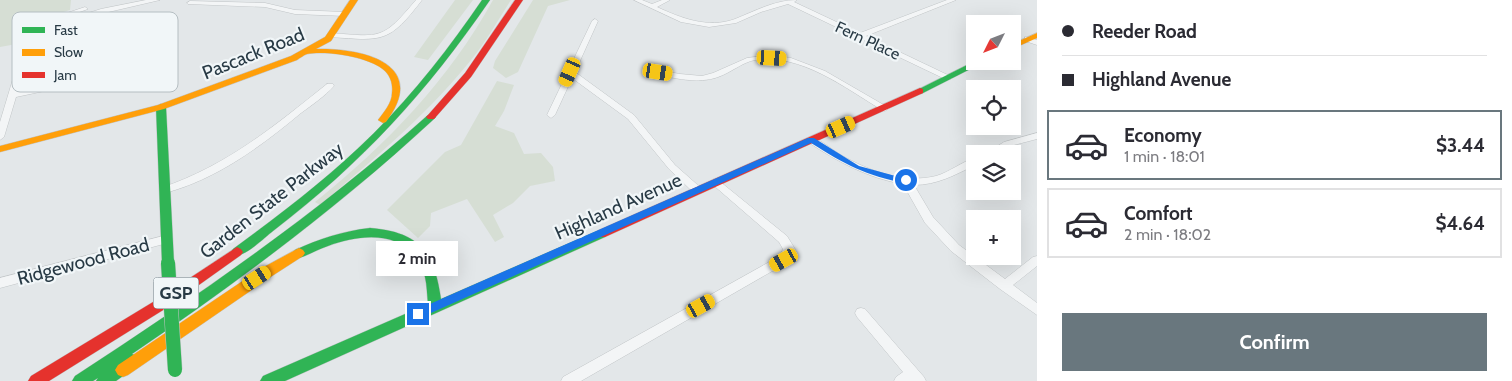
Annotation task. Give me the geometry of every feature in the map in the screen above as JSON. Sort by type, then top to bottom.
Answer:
[{"type":"main road","name":"Pascack Road","points":[[0,150],[161,107],[274,67],[308,52],[332,35],[354,0]]},
{"type":"main road","name":"Garden State Parkway","points":[[36,381],[187,286],[311,195],[372,141],[417,94],[454,49],[486,0]]},
{"type":"main road","name":"Garden State Parkway","points":[[106,381],[260,268],[331,212],[421,132],[472,71],[518,0]]},
{"type":"main road","points":[[1021,44],[1034,39]]},
{"type":"main road","points":[[308,52],[336,50],[368,59],[381,65],[391,73],[397,87],[395,99],[382,121],[311,195]]},
{"type":"main road","name":"Highland Avenue","points":[[268,381],[885,108],[966,69]]},
{"type":"main road","points":[[161,107],[168,263],[176,376]]},
{"type":"main road","name":"Garden State Parkway","points":[[80,381],[212,290],[325,208],[436,112]]},
{"type":"main road","points":[[106,381],[266,272],[313,247],[347,234],[386,233],[403,239],[417,248],[427,259],[433,275],[435,307]]},
{"type":"street","points":[[78,12],[128,0]]},
{"type":"street","points":[[101,12],[157,0]]},
{"type":"street","points":[[332,35],[367,38],[389,34],[419,0]]},
{"type":"street","points":[[637,0],[683,21],[718,25],[734,22],[792,1]]},
{"type":"street","points":[[651,7],[667,0]]},
{"type":"street","points":[[859,36],[953,0]]},
{"type":"street","name":"Fern Place","points":[[792,1],[859,36],[948,77]]},
{"type":"street","points":[[190,3],[259,4],[295,12],[345,14]]},
{"type":"street","points":[[551,115],[595,21]]},
{"type":"street","points":[[659,70],[658,72],[686,77],[708,77],[755,58],[790,59],[806,65],[885,108]]},
{"type":"street","points":[[570,72],[631,117],[672,167],[697,190]]},
{"type":"street","points":[[164,190],[199,178],[229,163],[330,86]]},
{"type":"street","points":[[0,137],[4,109],[12,92]]},
{"type":"street","points":[[11,96],[30,92]]},
{"type":"street","points":[[1005,145],[1037,136]]},
{"type":"street","points":[[811,140],[856,168],[885,177],[906,180],[935,179],[966,165]]},
{"type":"street","points":[[906,180],[920,206],[940,233],[976,266],[1037,310]]},
{"type":"street","points":[[568,381],[784,260],[789,250],[782,239],[715,182]]},
{"type":"street","name":"Ridgewood Road","points":[[0,284],[167,240]]},
{"type":"street","points":[[1004,286],[1037,260]]},
{"type":"street","points":[[861,313],[911,379]]},
{"type":"shaded area","points":[[0,0],[71,0],[70,10],[64,12],[12,12],[12,45],[0,47]]},
{"type":"shaded area","points":[[455,0],[473,0],[428,60],[414,57]]},
{"type":"shaded area","points":[[493,0],[511,0],[482,45],[461,73],[383,151],[320,205],[315,202],[367,158],[414,110],[457,57]]},
{"type":"shaded area","points":[[533,0],[570,0],[548,6],[518,72],[506,78],[493,68],[495,61]]},
{"type":"shaded area","points":[[497,81],[514,85],[504,111],[495,126],[514,133],[524,154],[541,153],[553,167],[555,181],[530,186],[513,203],[493,215],[504,237],[495,242],[467,199],[431,213],[430,226],[418,238],[387,210],[445,152],[461,145]]},
{"type":"traffic: fast","points":[[237,252],[319,188],[377,136],[431,75],[486,0]]},
{"type":"traffic: fast","points":[[920,91],[966,69]]},
{"type":"traffic: fast","points":[[161,107],[168,263]]},
{"type":"traffic: fast","points":[[80,381],[216,289],[305,224],[390,154],[431,117]]},
{"type":"traffic: fast","points":[[299,253],[347,235],[370,232],[390,234],[408,241],[422,255],[431,277],[435,307]]},
{"type":"traffic: fast","points":[[268,381],[601,234]]},
{"type":"traffic: fast","points":[[168,263],[175,370]]},
{"type":"traffic: fast","points":[[104,381],[132,361]]},
{"type":"traffic: slow","points":[[0,149],[161,107],[294,58],[328,39],[354,0]]},
{"type":"traffic: slow","points":[[1021,43],[1037,35]]},
{"type":"traffic: slow","points":[[308,52],[333,52],[363,57],[377,62],[388,69],[395,79],[397,92],[394,104],[383,120]]},
{"type":"traffic: slow","points":[[123,370],[267,272],[299,253]]},
{"type":"traffic: jam","points":[[431,117],[468,75],[519,0]]},
{"type":"traffic: jam","points":[[601,234],[920,91]]},
{"type":"traffic: jam","points":[[36,381],[163,303],[237,252]]},
{"type":"route","points":[[418,314],[811,140],[856,168],[885,177],[906,180]]}]
